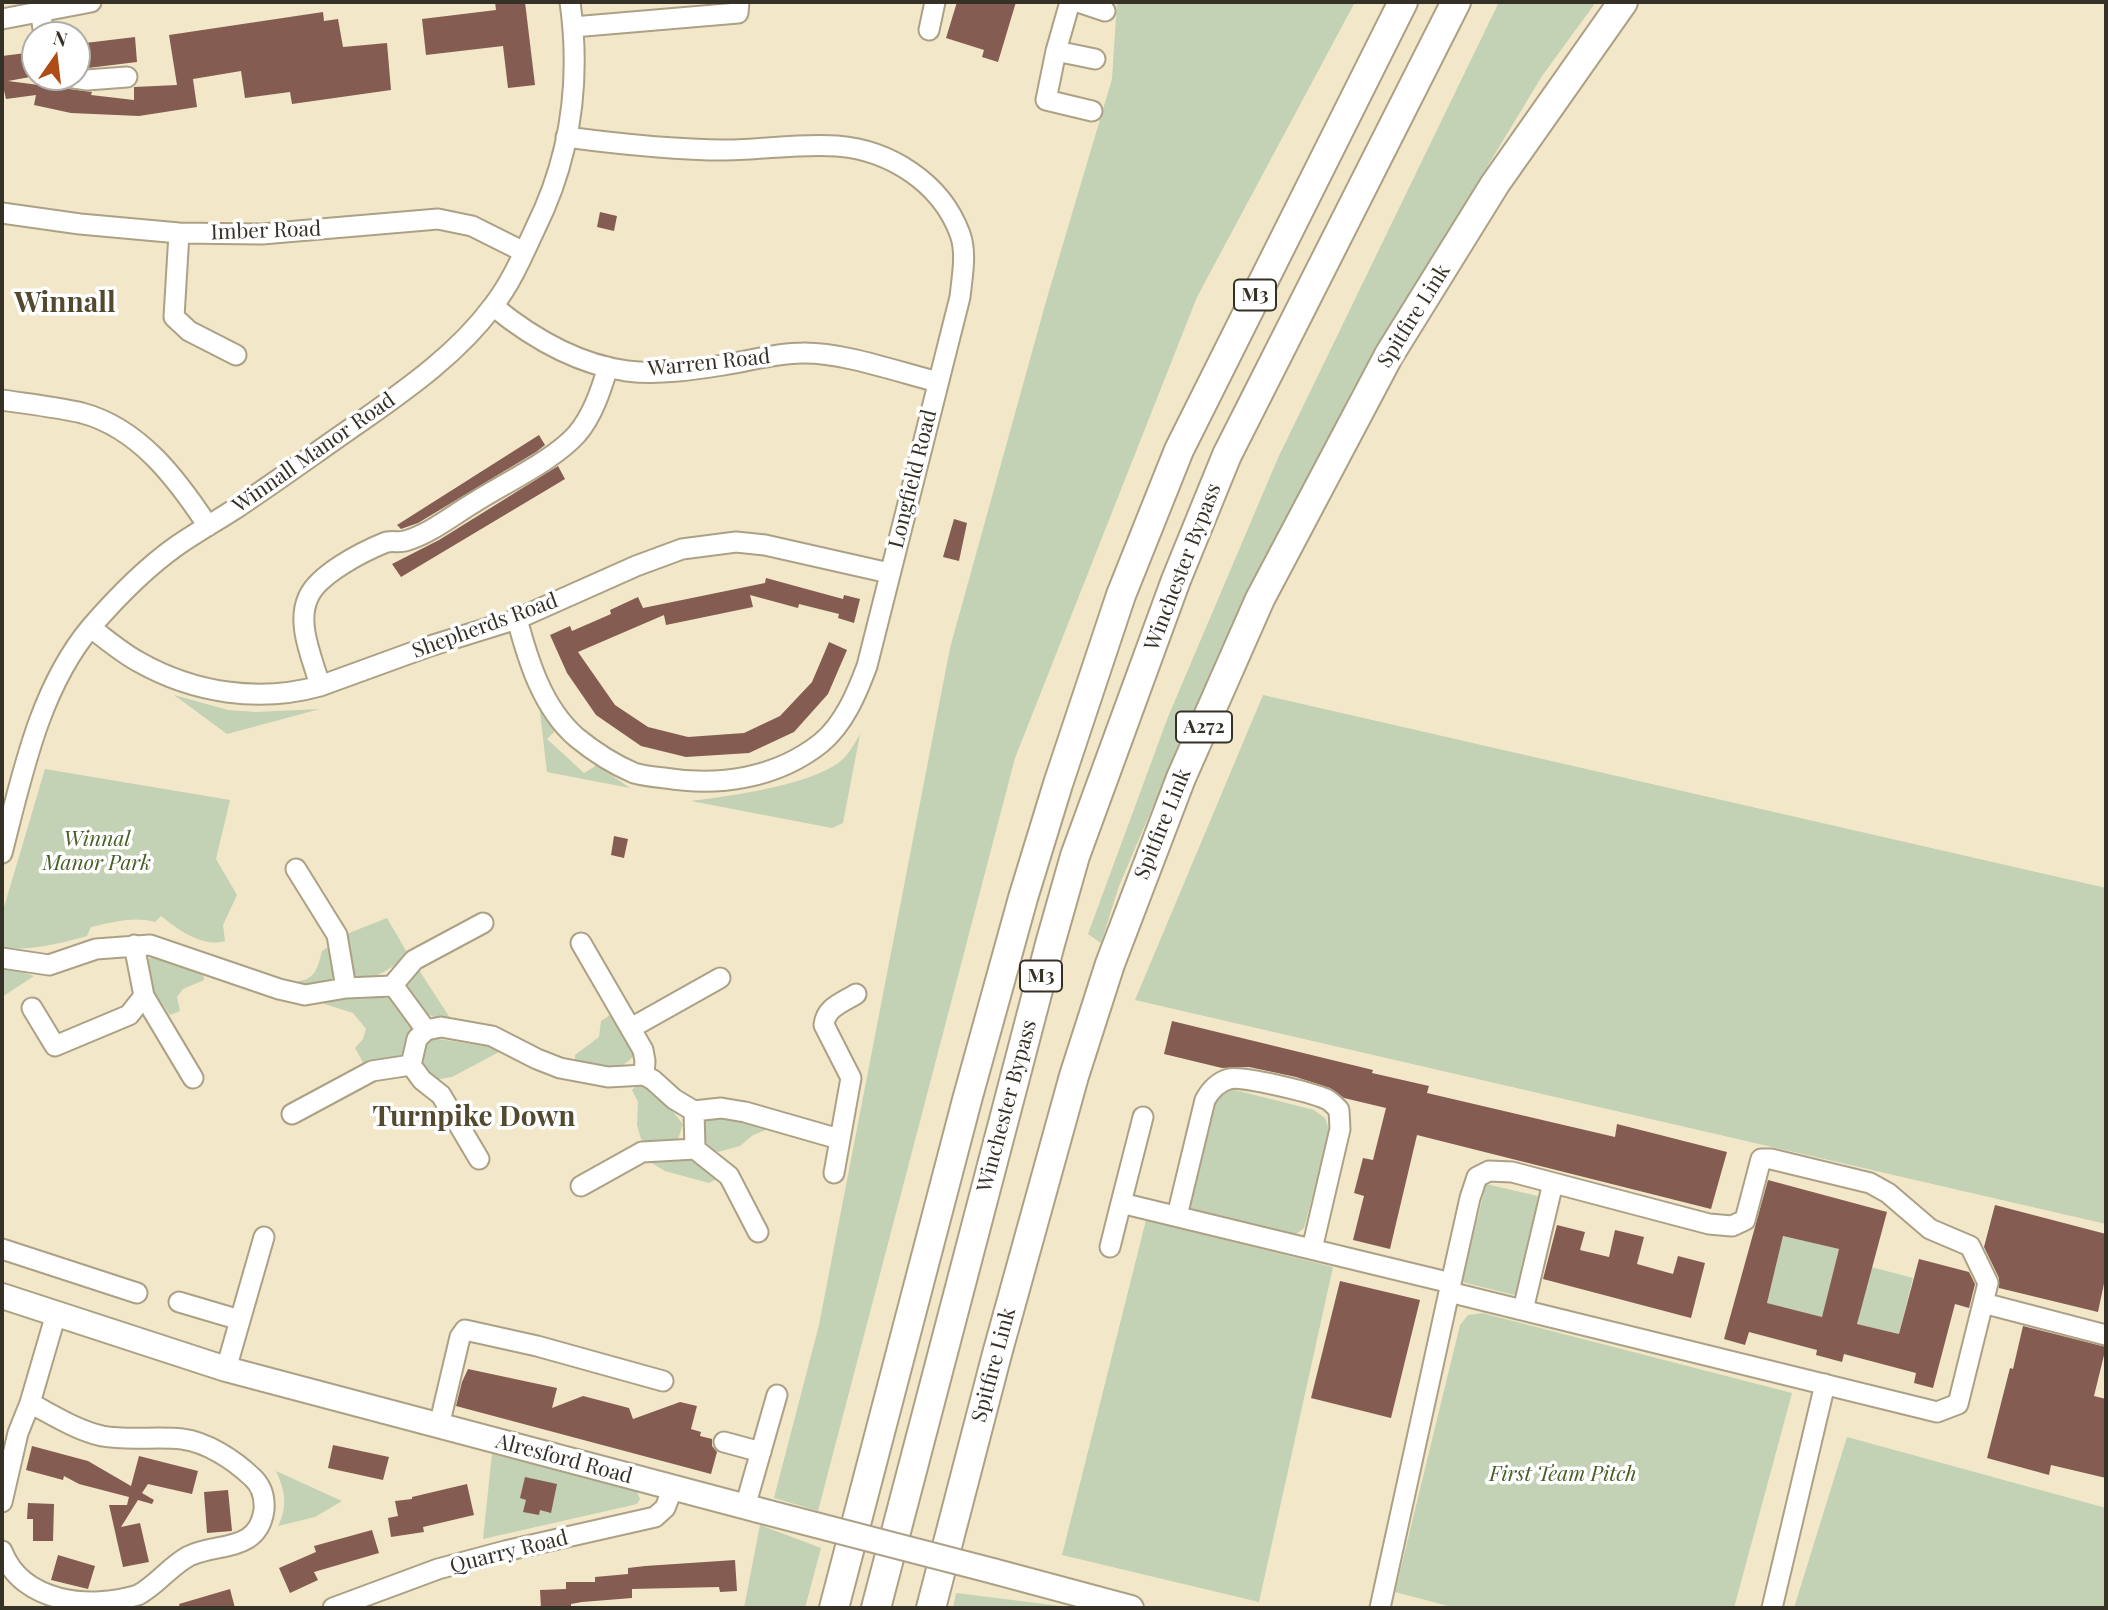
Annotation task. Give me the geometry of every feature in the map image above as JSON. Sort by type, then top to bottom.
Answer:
[{"type":"highway","name":"Winchester Bypass","points":[[834,1608],[1019,911],[1121,595],[1179,450],[1403,2]]},
{"type":"highway","name":"Winchester Bypass","points":[[876,1608],[1049,944],[1075,856],[1177,580],[1227,455],[1456,2]]},
{"type":"highway","name":"Spitfire Link","points":[[931,1608],[997,1354],[1074,1076],[1110,964],[1181,778],[1260,598],[1389,355],[1495,184],[1623,2]]},
{"type":"main road","name":"Alresford Road","points":[[2,1296],[226,1369],[1131,1608]]},
{"type":"street","points":[[2,19],[39,7],[91,2]]},
{"type":"street","name":"Winnall Manor Road","points":[[2,853],[27,758],[56,682],[73,651],[121,594],[152,565],[432,369],[493,306],[510,280],[543,214],[566,138],[575,79],[570,2]]},
{"type":"street","points":[[573,27],[738,13],[739,2]]},
{"type":"street","points":[[929,30],[935,2]]},
{"type":"street","points":[[1070,2],[1046,100],[1092,111]]},
{"type":"street","points":[[1078,2],[1105,10]]},
{"type":"street","points":[[1056,51],[1095,59]]},
{"type":"street","points":[[91,80],[127,78]]},
{"type":"street","name":"Longfield Road","points":[[517,619],[528,658],[555,713],[574,735],[602,757],[636,774],[716,783],[781,766],[823,741],[841,721],[859,688],[867,666],[960,297],[963,262],[960,236],[943,203],[911,171],[889,159],[865,150],[835,146],[727,150],[666,148],[566,138]]},
{"type":"street","name":"Imber Road","points":[[2,213],[80,225],[179,233],[262,234],[438,219],[472,226],[524,252]]},
{"type":"street","points":[[179,233],[174,317],[189,331],[236,355]]},
{"type":"street","name":"Warren Road","points":[[493,306],[516,325],[554,347],[579,358],[628,371],[663,372],[802,353],[830,355],[938,382]]},
{"type":"street","points":[[320,686],[304,627],[308,596],[317,583],[333,571],[388,541],[403,542],[428,531],[551,455],[577,434],[600,394],[608,366]]},
{"type":"street","points":[[2,400],[83,414],[117,428],[138,442],[183,487],[208,526]]},
{"type":"street","name":"Shepherds Road","points":[[91,628],[137,661],[190,685],[264,695],[303,691],[320,686],[430,646],[517,619],[636,566],[682,549],[736,542],[765,545],[889,573]]},
{"type":"street","points":[[296,870],[337,935],[346,988]]},
{"type":"street","points":[[392,986],[414,960],[483,923]]},
{"type":"street","points":[[581,943],[643,1050],[643,1075]]},
{"type":"street","points":[[134,945],[144,996],[193,1078]]},
{"type":"street","points":[[2,958],[50,965],[96,949],[150,945],[305,995],[346,988],[392,986],[397,989],[426,1030]]},
{"type":"street","points":[[631,1028],[720,978]]},
{"type":"street","points":[[834,1172],[851,1078],[824,1025],[828,1011],[856,994]]},
{"type":"street","points":[[32,1008],[55,1046],[130,1015],[144,996]]},
{"type":"street","points":[[479,1159],[440,1095],[422,1080],[411,1065],[417,1039],[426,1030],[441,1027],[492,1035],[537,1059],[585,1074],[608,1077],[643,1075],[694,1111],[721,1108],[745,1112],[839,1139]]},
{"type":"street","points":[[292,1114],[372,1070],[411,1065]]},
{"type":"street","points":[[1177,1216],[1205,1100],[1210,1091],[1220,1083],[1230,1078],[1245,1078],[1326,1099],[1339,1110],[1340,1129],[1312,1250]]},
{"type":"street","points":[[694,1111],[695,1149]]},
{"type":"street","points":[[1110,1247],[1143,1117]]},
{"type":"street","points":[[581,1186],[642,1152],[695,1149],[729,1175],[758,1232]]},
{"type":"street","points":[[1121,1203],[1312,1250],[1450,1287],[1523,1310],[1937,1412],[1958,1404],[1988,1283],[1970,1245],[1930,1229],[1888,1193],[1870,1183],[1771,1159],[1761,1159],[1745,1220],[1732,1226],[1709,1224],[1512,1172],[1489,1171],[1477,1177],[1470,1198],[1450,1287],[1380,1608]]},
{"type":"street","points":[[1523,1310],[1553,1183]]},
{"type":"street","points":[[226,1369],[264,1237]]},
{"type":"street","points":[[2,1249],[137,1293]]},
{"type":"street","points":[[179,1302],[240,1320]]},
{"type":"street","points":[[1983,1303],[2106,1335]]},
{"type":"street","points":[[2,1502],[6,1465],[30,1403],[56,1314]]},
{"type":"street","points":[[439,1426],[460,1337],[465,1330],[537,1346],[663,1381]]},
{"type":"street","points":[[1772,1608],[1825,1384]]},
{"type":"street","points":[[752,1509],[761,1452],[778,1395]]},
{"type":"street","points":[[2,1551],[16,1574],[39,1594],[71,1604],[93,1606],[136,1596],[187,1557],[245,1540],[256,1533],[264,1508],[262,1490],[253,1478],[228,1458],[206,1447],[179,1439],[102,1436],[30,1403]]},
{"type":"street","points":[[724,1442],[761,1452]]},
{"type":"street","name":"Quarry Road","points":[[332,1608],[438,1569],[654,1517],[665,1508],[673,1488]]},
{"type":"green space","points":[[1117,2],[1355,2],[1197,297],[1015,758],[818,1511],[774,1498],[819,1325],[950,648],[1047,298],[1112,79]]},
{"type":"green space","points":[[1499,2],[1596,2],[1542,76],[1354,387],[1177,750],[1119,886],[1101,943],[1088,934],[1168,717],[1278,458]]},
{"type":"green space","points":[[174,695],[228,710],[256,712],[320,709],[227,734]]},
{"type":"green space","points":[[1263,695],[2106,888],[2106,1224],[1135,1000]]},
{"type":"green space","points":[[539,704],[559,727],[547,739],[584,773],[597,765],[630,788],[547,772]]},
{"type":"green space","points":[[860,734],[843,823],[832,828],[691,801],[773,788],[816,775],[846,756]]},
{"type":"green space","name":"Winnal Manor Park","points":[[45,769],[230,800],[216,859],[237,895],[223,925],[225,941],[199,940],[161,916],[155,922],[131,920],[91,927],[87,936],[56,944],[33,948],[2,947],[2,914]]},
{"type":"green space","points":[[387,918],[409,956],[374,976],[359,979],[351,977],[344,935]]},
{"type":"green space","points":[[333,944],[335,973],[330,982],[315,986],[296,984],[312,975],[322,951]]},
{"type":"green space","points":[[155,956],[203,968],[204,980],[183,989],[177,997],[180,1011],[170,1015],[147,974],[148,959]]},
{"type":"green space","points":[[2,966],[34,976],[2,997]]},
{"type":"green space","points":[[417,967],[452,1021],[425,1013],[413,1001],[408,974]]},
{"type":"green space","points":[[386,990],[414,1029],[402,1063],[389,1065],[364,1064],[355,1048],[363,1039],[366,1029],[353,1013],[309,999]]},
{"type":"green space","points":[[613,1013],[635,1054],[629,1061],[615,1068],[575,1064],[575,1055],[599,1037],[601,1021]]},
{"type":"green space","points":[[432,1038],[497,1048],[499,1052],[452,1077],[433,1080],[424,1072],[423,1062],[425,1050]]},
{"type":"green space","points":[[640,1082],[670,1108],[683,1124],[677,1142],[649,1144],[641,1139],[637,1125],[638,1102],[632,1090]]},
{"type":"green space","points":[[1227,1088],[1314,1110],[1325,1118],[1330,1132],[1304,1228],[1291,1238],[1190,1212],[1185,1193],[1206,1102]]},
{"type":"green space","points":[[722,1112],[771,1128],[753,1135],[740,1146],[718,1152],[705,1141],[703,1128],[706,1116]]},
{"type":"green space","points":[[678,1156],[705,1162],[723,1176],[709,1183],[665,1171],[645,1159]]},
{"type":"green space","points":[[1486,1184],[1542,1197],[1518,1296],[1462,1282]]},
{"type":"green space","points":[[1146,1220],[1333,1267],[1259,1602],[1062,1555]]},
{"type":"green space","points":[[1783,1236],[1839,1249],[1822,1317],[1767,1303]]},
{"type":"green space","points":[[1871,1267],[1913,1278],[1899,1334],[1857,1324]]},
{"type":"green space","name":"First Team Pitch","points":[[1482,1313],[1792,1393],[1734,1608],[1456,1608],[1395,1592],[1460,1325],[1468,1315]]},
{"type":"green space","points":[[1847,1437],[2106,1508],[2106,1608],[1794,1608]]},
{"type":"green space","points":[[492,1454],[633,1490],[640,1499],[637,1504],[483,1539]]},
{"type":"green space","points":[[276,1471],[342,1501],[315,1517],[278,1526],[284,1498]]},
{"type":"green space","points":[[760,1525],[821,1548],[805,1608],[744,1608]]},
{"type":"green space","points":[[956,1593],[1068,1607],[1071,1608],[953,1608]]},
{"type":"building","points":[[495,2],[525,2],[535,85],[508,88],[503,46],[426,55],[422,19],[496,10]]},
{"type":"building","points":[[957,2],[1016,2],[998,62],[982,57],[984,50],[946,38]]},
{"type":"building","points":[[323,12],[324,21],[338,19],[343,47],[387,43],[391,90],[292,104],[290,92],[245,98],[241,71],[193,79],[197,107],[139,116],[71,113],[34,105],[36,95],[6,99],[2,82],[2,56],[21,54],[21,79],[8,81],[21,83],[21,91],[84,91],[92,92],[91,95],[134,100],[134,87],[177,85],[169,35]]},
{"type":"building","points":[[135,37],[137,62],[91,68],[91,42]]},
{"type":"building","points":[[600,212],[617,216],[614,231],[597,227]]},
{"type":"building","points":[[539,435],[545,445],[536,452],[418,523],[401,529],[397,525]]},
{"type":"building","points":[[558,466],[565,479],[401,577],[392,564],[439,540]]},
{"type":"building","points":[[954,519],[967,523],[959,561],[943,557]]},
{"type":"building","points":[[766,578],[843,599],[844,595],[860,599],[854,623],[838,618],[839,614],[799,604],[798,608],[750,595],[753,607],[666,625],[664,615],[578,652],[615,705],[648,727],[688,737],[744,733],[780,716],[812,682],[829,642],[847,650],[828,694],[794,732],[749,753],[686,757],[641,746],[596,715],[567,673],[550,635],[570,626],[572,631],[611,614],[610,610],[638,597],[643,608],[765,583]]},
{"type":"building","points":[[614,836],[628,839],[624,858],[611,855]]},
{"type":"building","points":[[1172,1021],[1373,1070],[1372,1073],[1429,1086],[1427,1093],[1615,1137],[1617,1124],[1727,1152],[1711,1209],[1417,1135],[1390,1249],[1353,1240],[1364,1196],[1354,1193],[1363,1158],[1373,1160],[1386,1108],[1344,1098],[1330,1088],[1296,1077],[1249,1067],[1222,1068],[1164,1054]]},
{"type":"building","points":[[1768,1180],[1887,1212],[1857,1324],[1899,1334],[1919,1259],[1969,1272],[1975,1284],[1969,1308],[1955,1304],[1933,1388],[1914,1383],[1916,1373],[1844,1354],[1842,1362],[1816,1355],[1817,1350],[1749,1332],[1745,1345],[1724,1339]],"holes":[[[1783,1236],[1839,1249],[1822,1317],[1767,1303]]]},
{"type":"building","points":[[1995,1205],[2106,1234],[2106,1274],[2098,1312],[1999,1288],[1999,1278],[1984,1247]]},
{"type":"building","points":[[1557,1225],[1585,1232],[1580,1250],[1609,1257],[1615,1230],[1644,1237],[1637,1264],[1673,1274],[1678,1256],[1705,1263],[1691,1318],[1543,1279]]},
{"type":"building","points":[[1340,1281],[1420,1300],[1391,1418],[1311,1398]]},
{"type":"building","points":[[2023,1326],[2106,1347],[2094,1396],[2106,1399],[2106,1478],[2051,1465],[2049,1475],[1987,1458]]},
{"type":"building","points":[[468,1369],[557,1388],[552,1408],[583,1396],[629,1408],[633,1419],[680,1402],[697,1406],[691,1429],[701,1432],[700,1436],[712,1439],[712,1446],[717,1452],[711,1474],[456,1406]]},
{"type":"building","points":[[333,1445],[389,1457],[383,1480],[328,1468]]},
{"type":"building","points":[[32,1446],[88,1461],[131,1486],[139,1456],[198,1471],[192,1494],[148,1484],[142,1493],[154,1500],[152,1504],[138,1500],[121,1527],[140,1523],[149,1562],[123,1567],[109,1505],[127,1505],[129,1497],[79,1484],[64,1476],[63,1480],[26,1470]]},
{"type":"building","points":[[525,1477],[557,1484],[551,1513],[540,1510],[539,1515],[523,1512],[526,1500],[520,1498]]},
{"type":"building","points":[[467,1484],[474,1515],[423,1527],[424,1532],[391,1537],[388,1518],[398,1516],[395,1501]]},
{"type":"building","points":[[228,1490],[232,1531],[207,1533],[204,1492]]},
{"type":"building","points":[[28,1503],[54,1504],[53,1541],[33,1541],[33,1519],[27,1519]]},
{"type":"building","points":[[372,1530],[379,1553],[314,1572],[318,1580],[290,1593],[279,1568],[316,1552],[314,1546]]},
{"type":"building","points":[[58,1555],[95,1566],[88,1589],[51,1580]]},
{"type":"building","points":[[735,1560],[737,1591],[720,1592],[719,1587],[632,1589],[632,1598],[582,1602],[571,1604],[571,1608],[541,1608],[540,1590],[566,1589],[566,1582],[595,1582],[595,1577],[628,1574],[628,1568]]},
{"type":"building","points":[[230,1589],[235,1608],[180,1608],[179,1604]]},
{"type":"district","name":"Winnall","points":[[65,303]]},
{"type":"district","name":"Turnpike Down","points":[[474,1117]]}]
